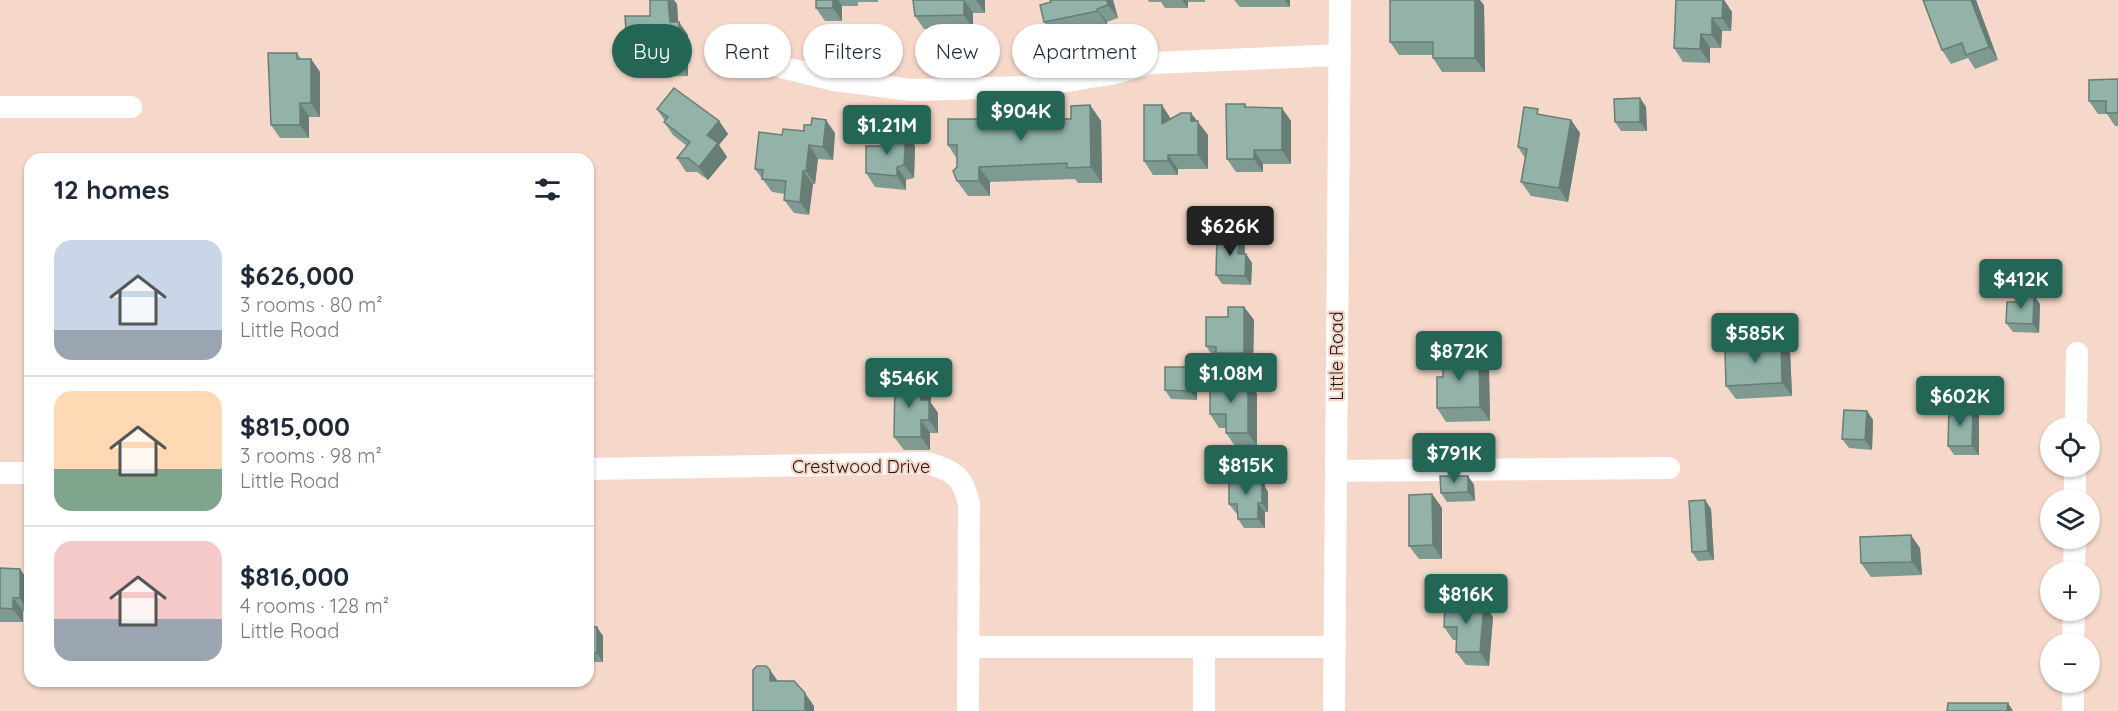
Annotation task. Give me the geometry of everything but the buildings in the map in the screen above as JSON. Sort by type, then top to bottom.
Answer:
[{"type":"street","name":"Little Road","points":[[1334,711],[1340,0]]},
{"type":"street","points":[[791,69],[834,80],[911,90],[1030,87],[1110,74],[1152,63],[1340,55]]},
{"type":"street","points":[[0,107],[131,107]]},
{"type":"street","points":[[2076,417],[2077,353]]},
{"type":"street","name":"Crestwood Drive","points":[[594,469],[927,463],[948,470],[965,484],[969,504],[968,711]]},
{"type":"street","points":[[1336,471],[1669,468]]},
{"type":"street","points":[[0,473],[24,473]]},
{"type":"street","points":[[969,646],[1335,647]]},
{"type":"street","points":[[1204,647],[1204,711]]},
{"type":"street","points":[[2073,693],[2073,711]]}]
